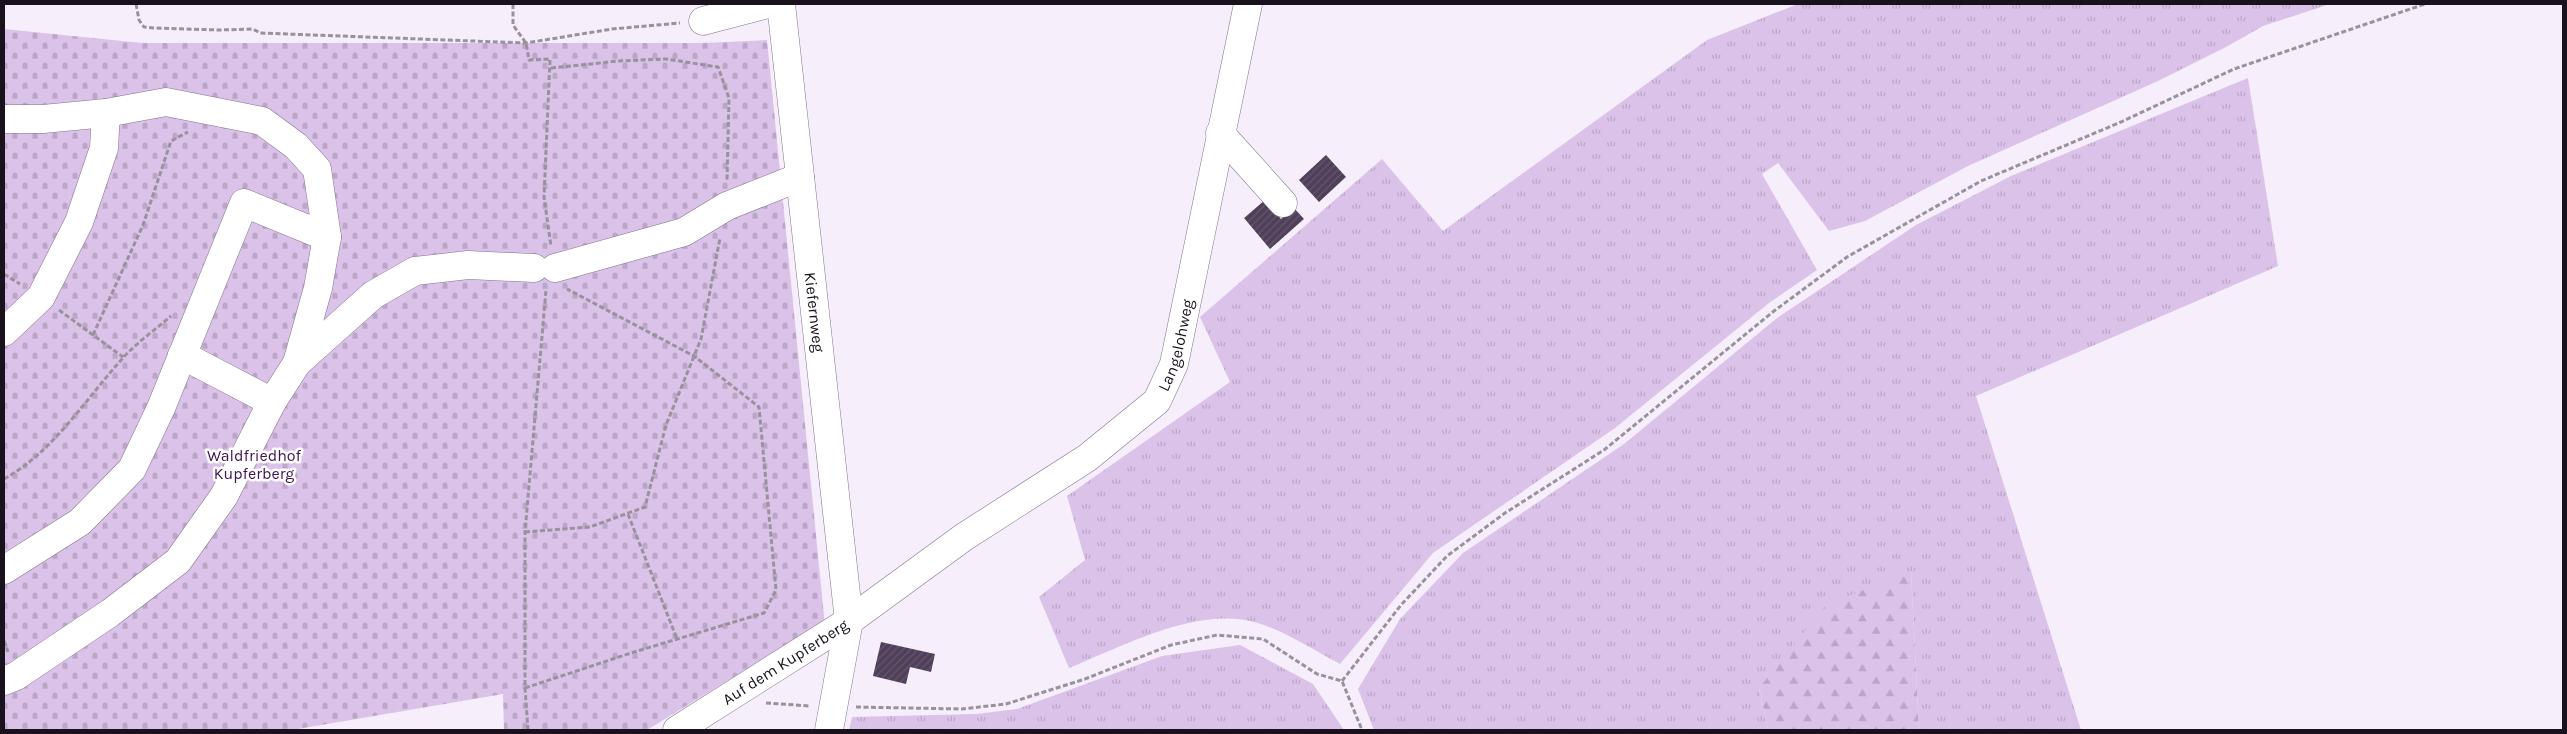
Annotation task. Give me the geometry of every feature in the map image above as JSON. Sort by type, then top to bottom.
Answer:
[{"type":"street","points":[[703,21],[768,4]]},
{"type":"street","name":"Kiefernweg","points":[[781,4],[849,620]]},
{"type":"street","name":"Langelohweg","points":[[849,620],[964,536],[1087,458],[1157,401],[1174,364],[1248,4]]},
{"type":"street","points":[[4,119],[43,119],[106,112],[166,102],[262,121],[296,146],[317,169],[326,237],[318,288],[297,363]]},
{"type":"street","points":[[4,332],[41,297],[79,222],[104,148],[106,112]]},
{"type":"street","points":[[1220,133],[1283,202]]},
{"type":"street","points":[[4,681],[16,676],[110,613],[178,561],[224,496],[272,402],[297,363],[373,295],[415,271],[468,265],[551,274],[684,232],[727,206],[800,177]]},
{"type":"street","points":[[4,570],[80,522],[132,469],[161,408],[198,312],[244,203],[326,237]]},
{"type":"street","points":[[182,355],[272,402]]},
{"type":"street","name":"Auf dem Kupferberg","points":[[677,730],[727,700],[849,620]]},
{"type":"street","name":"Auf dem Kupferberg","points":[[831,719],[849,620]]},
{"type":"path","points":[[136,4],[139,20],[144,26],[153,28],[253,29],[260,33],[526,43],[612,29],[703,21]]},
{"type":"path","points":[[513,4],[513,24],[526,43],[529,60],[550,59],[551,68],[544,197],[551,274],[547,278],[525,532],[525,688],[528,730]]},
{"type":"path","points":[[1342,681],[1401,605],[1447,556],[1505,513],[1604,450],[1774,311],[1847,257],[1981,181],[2121,122],[2234,69],[2425,4]]},
{"type":"path","points":[[525,532],[590,526],[646,507],[666,425],[701,339],[727,206],[729,98],[718,67],[666,59],[619,60],[551,68]]},
{"type":"path","points":[[93,335],[143,225],[171,141],[192,130]]},
{"type":"path","points":[[4,274],[41,297],[123,357]]},
{"type":"path","points":[[525,688],[764,613],[776,590],[759,407],[694,356],[551,274]]},
{"type":"path","points":[[4,479],[26,467],[78,411],[123,357],[175,312],[198,312]]},
{"type":"path","points":[[628,514],[677,639]]},
{"type":"path","points":[[727,700],[831,719],[1006,704],[1085,679],[1171,645],[1217,635],[1264,639],[1317,674],[1342,681]]},
{"type":"path","points":[[1342,681],[1362,730]]},
{"type":"green space","points":[[1798,4],[2330,4],[2263,26],[2158,81],[1968,166],[1865,221],[1829,231],[1778,163],[1762,174],[1817,270],[1769,303],[1615,428],[1433,553],[1340,664],[1279,631],[1258,623],[1235,619],[1211,619],[1162,630],[1069,668],[1039,597],[1085,560],[1067,496],[1230,382],[1200,317],[1382,159],[1443,231],[1707,40]]},
{"type":"green space","name":"Waldfriedhof Kupferberg","points":[[4,29],[142,43],[703,43],[767,40],[825,626],[740,673],[647,730],[504,730],[503,694],[292,730],[4,730]]},
{"type":"green space","points":[[2248,78],[2278,266],[1976,396],[2081,730],[1919,730],[1911,571],[1759,688],[1768,730],[1374,730],[1358,689],[1400,619],[1463,553],[1624,444],[1777,318],[1916,225],[2011,176]]},
{"type":"green space","points":[[1911,571],[1919,730],[1768,730],[1759,688],[1826,605]]},
{"type":"green space","points":[[1240,645],[1313,684],[1344,730],[849,730],[852,717],[976,714],[1017,709],[1162,656]]},
{"type":"building","points":[[1326,155],[1346,177],[1319,202],[1299,180]]},
{"type":"building","points":[[1265,200],[1281,219],[1294,208],[1304,219],[1270,249],[1244,218]]},
{"type":"building","points":[[881,642],[935,654],[931,672],[910,667],[906,684],[873,676]]}]
